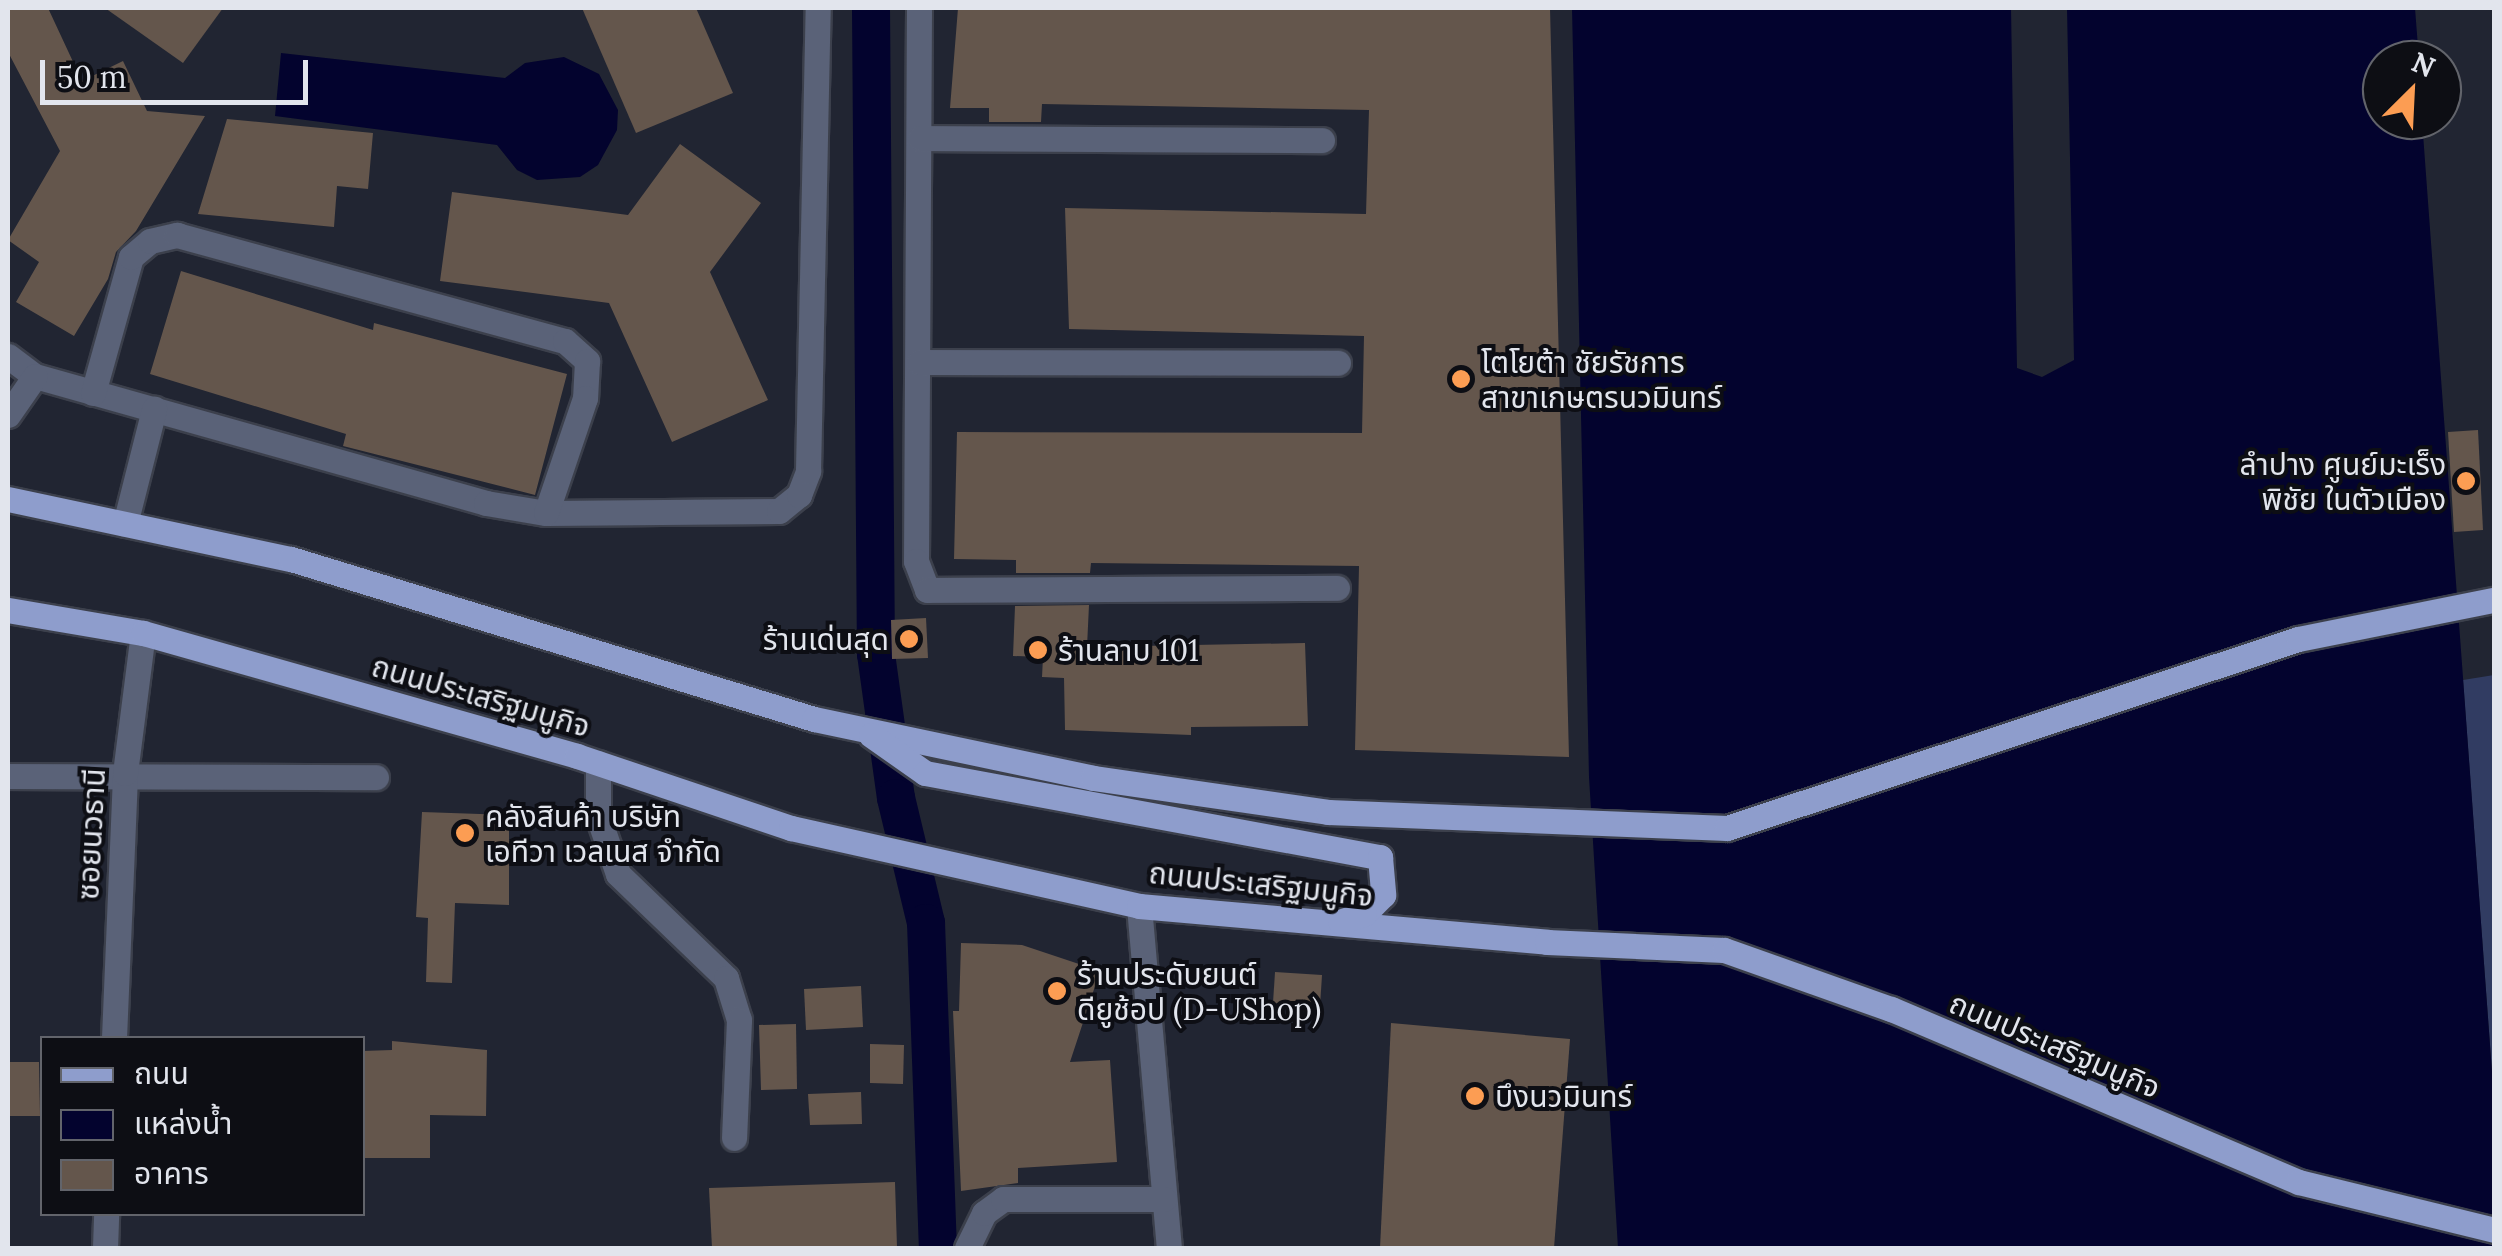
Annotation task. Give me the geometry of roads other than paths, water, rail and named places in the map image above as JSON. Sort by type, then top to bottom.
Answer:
[{"type":"main road","points":[[8,499],[291,560],[865,730],[1093,778],[1328,812],[1558,818],[1727,828],[2298,639],[2494,600]]},
{"type":"main road","name":"ถนนประเสริฐมนูกิจ","points":[[8,610],[143,633],[598,763],[791,828],[1139,906],[1547,942],[1724,950],[1891,1009],[2299,1182],[2494,1230]]},
{"type":"main road","points":[[865,730],[916,766],[1048,798],[1380,857],[1383,895],[1364,914],[1330,925]]},
{"type":"street","points":[[8,356],[35,376],[486,504],[546,514],[778,511],[799,495],[808,471],[818,8]]},
{"type":"street","points":[[919,8],[916,561],[928,590],[1337,588]]},
{"type":"street","points":[[920,138],[1322,140]]},
{"type":"street","points":[[93,393],[132,257],[150,241],[177,235],[565,341],[587,361],[586,398],[546,514]]},
{"type":"street","points":[[918,362],[1338,363]]},
{"type":"street","points":[[8,415],[35,376]]},
{"type":"street","points":[[125,524],[154,409]]},
{"type":"street","name":"ซอยนวธานี","points":[[114,1036],[125,773],[143,633]]},
{"type":"street","points":[[598,763],[598,816],[618,874],[726,978],[739,1020],[734,1138]]},
{"type":"street","points":[[8,776],[376,776]]},
{"type":"street","points":[[1139,906],[1169,1248]]},
{"type":"street","points":[[967,1248],[984,1213],[1003,1199],[1164,1199]]},
{"type":"street","points":[[105,1248],[106,1216]]},
{"type":"water","points":[[1572,8],[2011,8],[2017,368],[2042,377],[2074,360],[2067,8],[2415,8],[2417,40],[2362,40],[2362,140],[2423,140],[2494,1099],[2494,1248],[1618,1248],[1589,777]]},
{"type":"water","points":[[281,53],[505,78],[525,63],[564,57],[599,74],[618,110],[617,130],[598,165],[580,177],[537,180],[517,170],[497,145],[275,116]]},
{"type":"waterway","points":[[871,8],[876,654],[896,798],[926,923],[938,1248]]},
{"type":"place","name":"โตโยต้า ชัยรัชการ สาขาเกษตรนวมินทร์","points":[[1461,379]]},
{"type":"place","name":"ลำปาง ศูนย์มะเร็ง พิชัย ในตัวเมือง","points":[[2466,481]]},
{"type":"place","name":"ร้านเด่นสุด","points":[[909,639]]},
{"type":"place","name":"ร้านลาบ 101","points":[[1038,650]]},
{"type":"place","name":"คลังสินค้า บริษัท เอทีวา เวลเนส จำกัด","points":[[465,833]]},
{"type":"place","name":"ร้านประดับยนต์ ดียูช้อป (D-UShop)","points":[[1057,991]]},
{"type":"place","name":"บึงนวมินทร์","points":[[1475,1096]]}]
